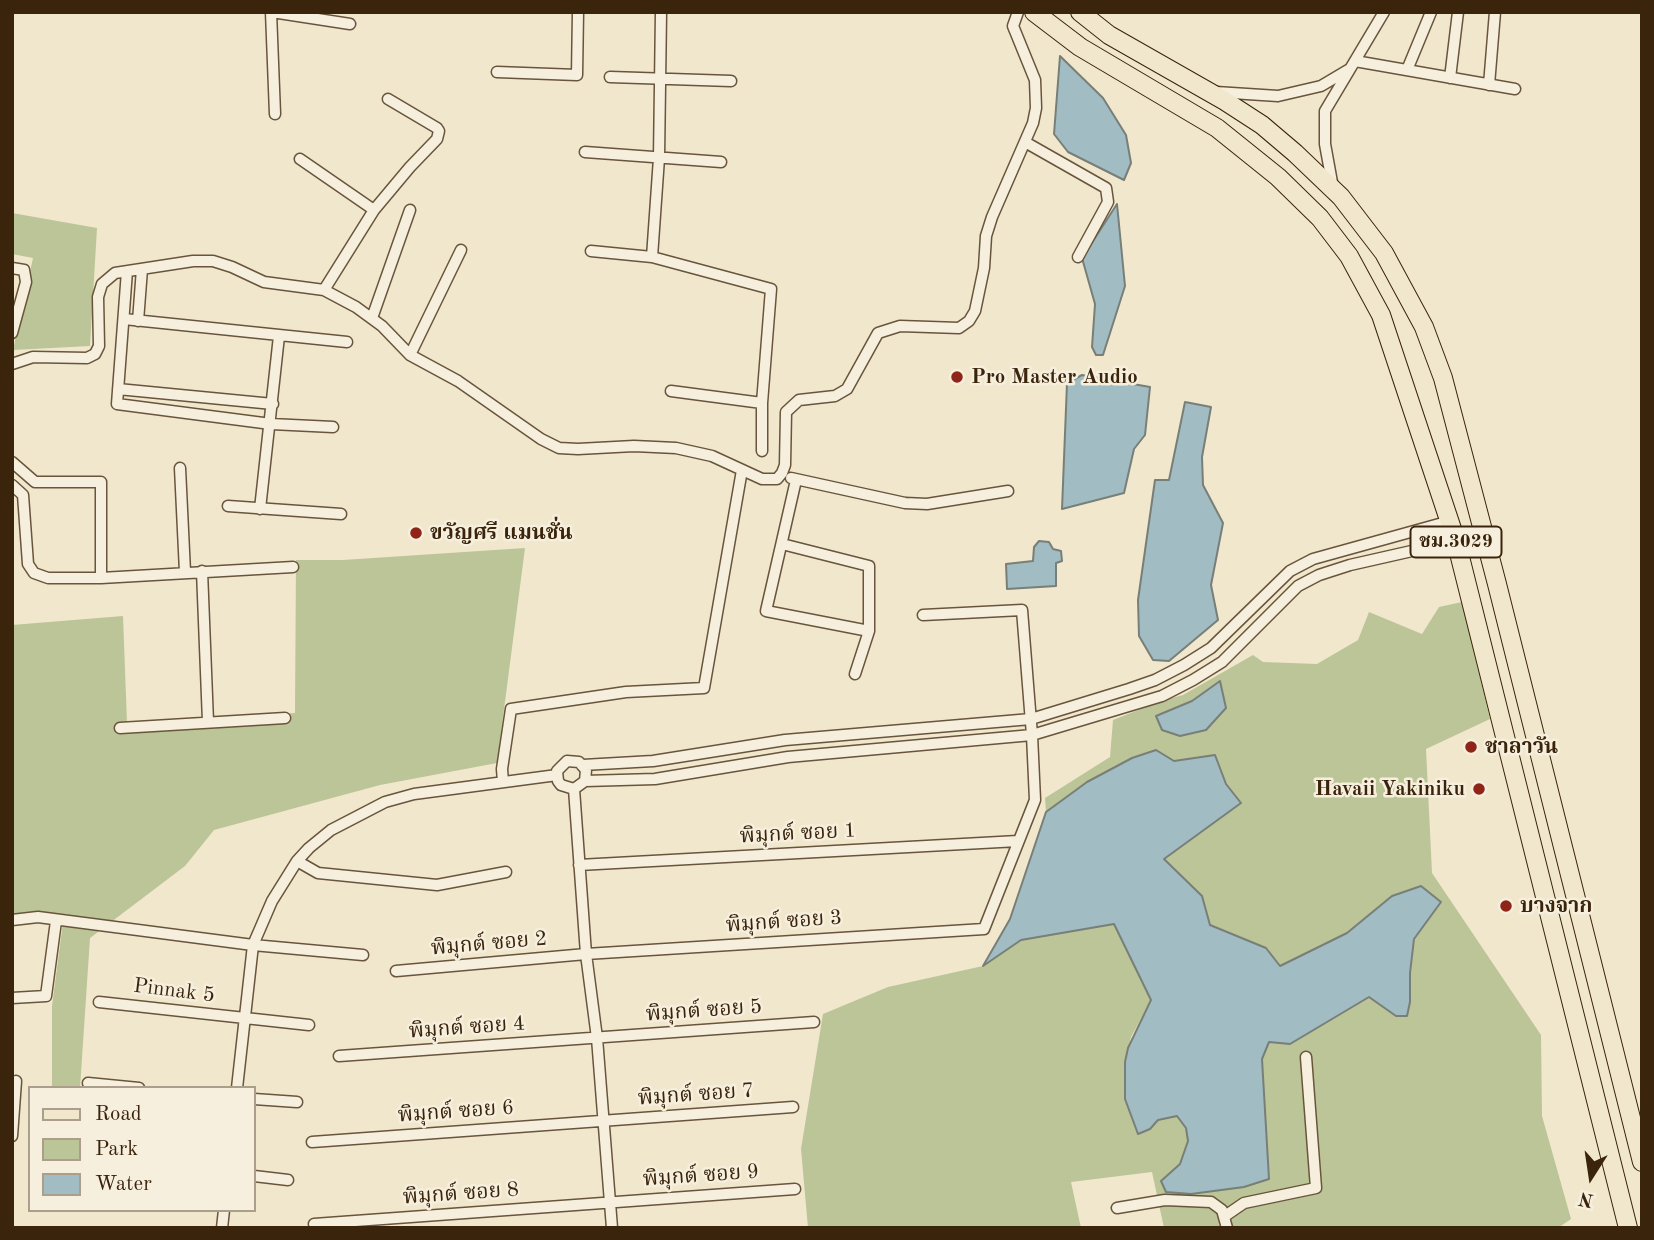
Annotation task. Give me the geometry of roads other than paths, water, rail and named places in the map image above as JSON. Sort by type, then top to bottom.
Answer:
[{"type":"main road","name":"ชม.3029","points":[[1034,12],[1080,47],[1217,128],[1278,177],[1320,218],[1349,256],[1381,315],[1456,541],[1628,1228]]},
{"type":"main road","name":"ชม.3029","points":[[1080,12],[1110,35],[1262,125],[1295,153],[1333,190],[1384,253],[1424,327],[1443,378],[1641,1155]]},
{"type":"street","points":[[275,114],[272,12],[350,24]]},
{"type":"street","points":[[497,72],[577,75],[578,12]]},
{"type":"street","points":[[652,257],[659,158],[661,12]]},
{"type":"street","points":[[12,364],[33,357],[87,358],[95,354],[99,346],[98,296],[102,284],[115,273],[193,261],[213,261],[264,282],[324,290],[356,307],[372,318],[410,355],[458,381],[541,439],[559,448],[634,446],[676,449],[712,456],[742,470],[770,480],[776,479],[785,465],[786,412],[799,400],[835,396],[847,389],[878,333],[900,326],[959,328],[970,321],[985,268],[986,236],[1033,123],[1036,92],[1030,65],[1014,33],[1014,20],[1018,12]]},
{"type":"street","points":[[1333,190],[1325,144],[1325,111],[1384,12]]},
{"type":"street","points":[[1407,70],[1431,12]]},
{"type":"street","points":[[1450,78],[1458,12]]},
{"type":"street","points":[[1489,85],[1495,12]]},
{"type":"street","points":[[1210,92],[1278,96],[1321,86],[1353,65],[1407,70],[1515,89]]},
{"type":"street","points":[[610,77],[731,81]]},
{"type":"street","points":[[324,290],[374,210],[437,139],[437,128],[388,99]]},
{"type":"street","points":[[1025,142],[1106,188],[1108,202],[1078,257]]},
{"type":"street","points":[[586,152],[721,162]]},
{"type":"street","points":[[300,159],[374,210]]},
{"type":"street","points":[[372,318],[410,210]]},
{"type":"street","points":[[410,355],[461,250]]},
{"type":"street","points":[[591,251],[652,257],[771,289],[762,403],[762,451]]},
{"type":"street","points":[[12,268],[24,270],[26,282],[12,333]]},
{"type":"street","points":[[138,321],[142,269]]},
{"type":"street","points":[[127,271],[117,404],[271,424],[333,427]]},
{"type":"street","points":[[124,319],[347,342]]},
{"type":"street","points":[[260,509],[279,335]]},
{"type":"street","points":[[118,389],[273,404]]},
{"type":"street","points":[[671,391],[762,403]]},
{"type":"street","points":[[12,462],[35,482],[101,482],[101,578]]},
{"type":"street","points":[[180,468],[186,572]]},
{"type":"street","points":[[503,782],[502,769],[511,709],[626,692],[704,688],[742,470]]},
{"type":"street","points":[[782,473],[796,480],[905,503],[927,504],[1007,491]]},
{"type":"street","points":[[796,480],[766,611],[869,631]]},
{"type":"street","points":[[12,485],[23,495],[28,564],[34,573],[48,578],[101,578],[293,567]]},
{"type":"street","points":[[228,506],[341,514]]},
{"type":"street","points":[[1450,521],[1313,559],[1290,571],[1211,648],[1155,680],[1031,719],[785,740],[653,761],[583,765],[573,760],[559,767],[557,775],[564,787],[573,789],[585,781],[655,779],[788,757],[1032,735],[1162,696],[1222,662],[1297,586],[1320,575],[1383,557],[1456,541]]},
{"type":"street","points":[[782,544],[869,566],[869,631],[855,674]]},
{"type":"street","points":[[202,571],[208,722]]},
{"type":"street","points":[[1254,606],[1266,618]]},
{"type":"street","points":[[923,615],[1022,610],[1035,800],[1018,841]]},
{"type":"street","points":[[120,728],[285,718]]},
{"type":"street","points":[[876,733],[877,750]]},
{"type":"street","points":[[729,749],[732,766]]},
{"type":"street","points":[[583,765],[585,781]]},
{"type":"street","points":[[237,1086],[253,945],[272,901],[297,861],[309,848],[331,830],[385,803],[414,794],[557,775]]},
{"type":"street","points":[[573,789],[612,1228]]},
{"type":"street","name":"พิมุกต์ ซอย 1","points":[[579,865],[1018,841]]},
{"type":"street","name":"พิมุกต์ ซอย 3","points":[[586,954],[984,929],[1018,841]]},
{"type":"street","points":[[297,861],[318,873],[437,885],[506,872]]},
{"type":"street","points":[[12,920],[38,917],[253,945],[363,956]]},
{"type":"street","points":[[12,998],[46,996],[56,921]]},
{"type":"street","name":"พิมุกต์ ซอย 2","points":[[396,971],[586,954]]},
{"type":"street","name":"Pinnak 5","points":[[99,1002],[309,1025]]},
{"type":"street","name":"พิมุกต์ ซอย 5","points":[[597,1038],[814,1022]]},
{"type":"street","name":"พิมุกต์ ซอย 4","points":[[339,1056],[597,1038]]},
{"type":"street","points":[[1225,1216],[1244,1203],[1316,1188],[1306,1057]]},
{"type":"street","points":[[12,1136],[16,1081]]},
{"type":"street","points":[[88,1083],[119,1086]]},
{"type":"street","points":[[256,1099],[297,1102]]},
{"type":"street","name":"พิมุกต์ ซอย 7","points":[[603,1120],[793,1107]]},
{"type":"street","name":"พิมุกต์ ซอย 6","points":[[312,1142],[603,1120]]},
{"type":"street","points":[[256,1176],[288,1180]]},
{"type":"street","name":"พิมุกต์ ซอย 9","points":[[610,1202],[795,1189]]},
{"type":"street","points":[[1117,1208],[1165,1200],[1211,1202],[1219,1205],[1227,1228]]},
{"type":"street","name":"พิมุกต์ ซอย 8","points":[[314,1224],[610,1202]]},
{"type":"water","points":[[1060,56],[1103,98],[1126,135],[1131,163],[1124,180],[1068,152],[1054,134]]},
{"type":"water","points":[[1117,204],[1125,286],[1103,355],[1096,355],[1092,347],[1095,304],[1082,258]]},
{"type":"water","points":[[1082,375],[1150,387],[1145,435],[1134,449],[1124,493],[1062,509],[1067,383]]},
{"type":"water","points":[[1185,402],[1211,407],[1202,457],[1203,485],[1223,523],[1211,585],[1218,620],[1169,661],[1153,660],[1139,636],[1138,600],[1155,480],[1169,480]]},
{"type":"water","points":[[1039,541],[1049,542],[1053,549],[1061,551],[1062,561],[1056,563],[1056,586],[1007,589],[1006,564],[1033,561],[1034,547]]},
{"type":"water","points":[[1220,681],[1226,708],[1206,730],[1180,736],[1162,730],[1156,716],[1192,701]]},
{"type":"water","points":[[1156,750],[1174,761],[1215,755],[1226,784],[1241,803],[1164,859],[1202,896],[1210,925],[1266,948],[1280,966],[1347,933],[1392,896],[1421,886],[1441,902],[1414,939],[1407,1016],[1396,1016],[1369,997],[1290,1044],[1269,1042],[1262,1059],[1269,1179],[1244,1187],[1191,1194],[1166,1192],[1161,1181],[1180,1164],[1188,1141],[1186,1128],[1177,1116],[1158,1120],[1150,1129],[1138,1134],[1125,1099],[1125,1062],[1128,1048],[1151,1000],[1114,924],[1021,940],[983,966],[1010,919],[1046,812],[1087,782],[1132,758]]},
{"type":"place","name":"Pro Master Audio","points":[[957,377]]},
{"type":"place","name":"ขวัญศรี แมนชั่น","points":[[416,533]]},
{"type":"place","name":"ชาลาวัน","points":[[1471,747]]},
{"type":"place","name":"Havaii Yakiniku","points":[[1479,789]]},
{"type":"place","name":"บางจาก","points":[[1506,906]]}]
